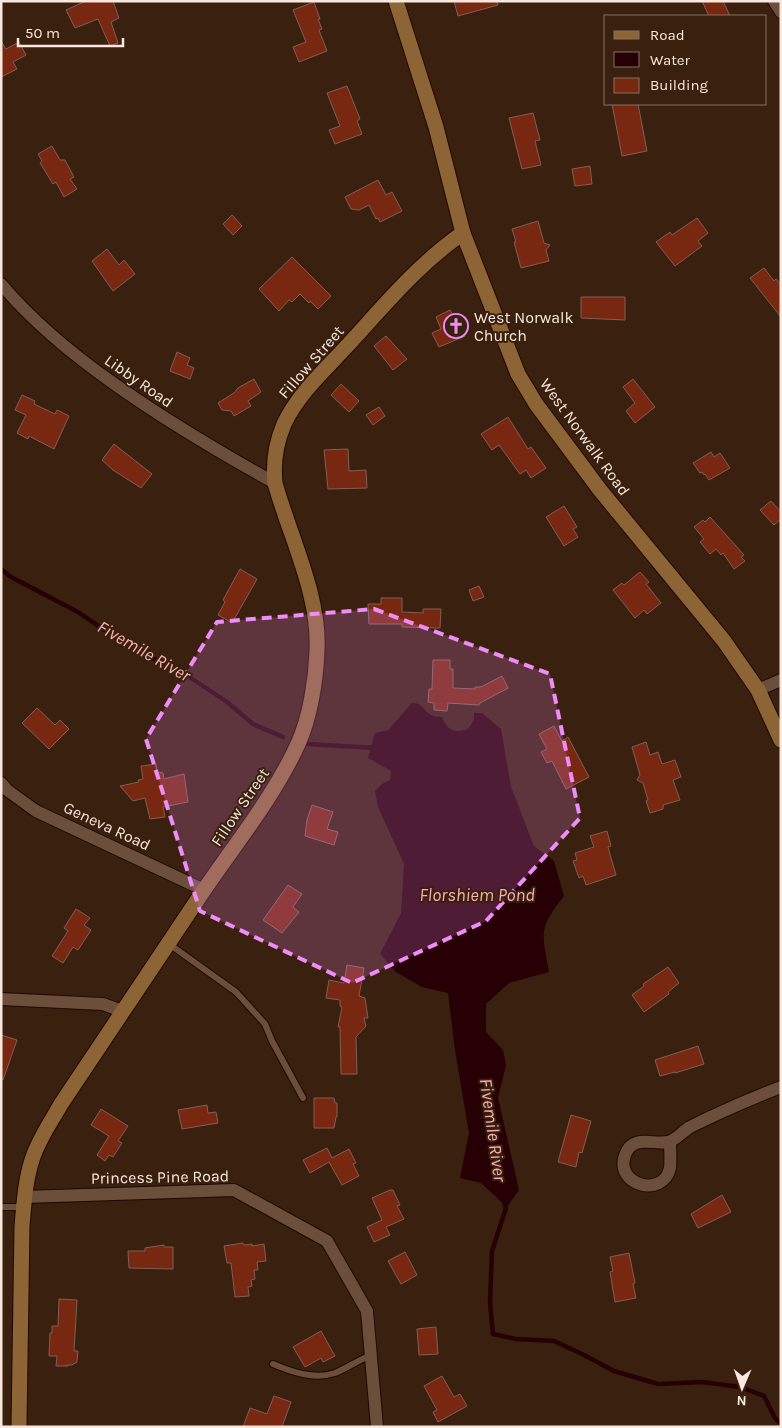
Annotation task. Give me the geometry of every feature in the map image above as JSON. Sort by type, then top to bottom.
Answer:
[{"type":"main road","name":"West Norwalk Road","points":[[396,1],[436,127],[463,233],[518,374],[536,404],[600,490],[724,641],[758,690],[781,740]]},
{"type":"main road","name":"Fillow Street","points":[[19,1427],[20,1274],[24,1202],[33,1158],[42,1137],[61,1104],[278,782],[299,742],[311,701],[318,650],[314,612],[275,484],[276,453],[284,425],[306,390],[420,268],[445,245],[463,233]]},
{"type":"street","points":[[774,1],[781,12]]},
{"type":"street","name":"Libby Road","points":[[1,284],[18,304],[75,355],[159,416],[275,484]]},
{"type":"street","points":[[758,690],[781,680]]},
{"type":"street","name":"Geneva Road","points":[[1,784],[36,811],[204,890]]},
{"type":"street","points":[[1,999],[103,1004],[122,1012]]},
{"type":"street","points":[[670,1142],[688,1128],[781,1087]]},
{"type":"street","name":"Princess Pine Road","points":[[24,1202],[234,1190],[327,1241],[367,1311],[377,1427]]},
{"type":"lane","points":[[168,944],[236,992],[265,1024],[302,1098]]},
{"type":"lane","points":[[1,1207],[24,1202]]},
{"type":"lane","points":[[273,1364],[294,1373],[309,1375],[326,1374],[335,1373],[371,1354]]},
{"type":"highlighted area","points":[[374,609],[550,674],[580,818],[486,921],[352,983],[200,911],[146,739],[217,622]]},
{"type":"water","name":"Florshiem Pond","points":[[412,703],[420,705],[431,715],[442,717],[446,725],[455,731],[468,729],[474,720],[474,713],[482,713],[501,729],[511,787],[534,846],[554,861],[564,896],[550,916],[544,931],[549,972],[509,983],[486,1004],[486,1032],[503,1050],[506,1065],[498,1098],[519,1190],[507,1207],[481,1183],[460,1178],[469,1133],[455,1050],[448,993],[422,987],[396,972],[380,954],[401,913],[404,864],[378,807],[375,791],[382,784],[390,780],[391,771],[368,758],[375,733],[388,730]]},
{"type":"building","points":[[86,1],[113,1],[119,18],[111,22],[118,43],[110,46],[98,19],[75,28],[66,10]]},
{"type":"building","points":[[454,1],[497,1],[498,5],[458,16]]},
{"type":"building","points":[[702,1],[723,1],[730,15],[709,15]]},
{"type":"building","points":[[314,2],[322,29],[319,30],[327,51],[299,62],[293,47],[306,42],[293,10]]},
{"type":"building","points":[[1,41],[6,49],[19,42],[26,55],[13,62],[17,69],[1,77]]},
{"type":"building","points":[[347,86],[360,119],[357,121],[362,134],[335,144],[329,130],[340,126],[327,93]]},
{"type":"building","points":[[612,105],[638,105],[647,151],[622,156]]},
{"type":"building","points":[[533,113],[540,140],[535,141],[541,165],[522,169],[509,118]]},
{"type":"building","points":[[52,146],[60,160],[65,160],[74,177],[70,179],[77,189],[64,197],[56,182],[53,184],[40,163],[42,161],[38,154]]},
{"type":"building","points":[[590,166],[592,184],[575,186],[572,169]]},
{"type":"building","points":[[378,180],[386,195],[392,192],[402,211],[380,222],[378,218],[376,219],[369,205],[359,210],[351,209],[345,197]]},
{"type":"building","points":[[232,215],[242,226],[233,235],[223,224]]},
{"type":"building","points":[[697,218],[708,233],[698,241],[702,246],[675,266],[656,242],[670,232],[672,235]]},
{"type":"building","points":[[538,221],[544,243],[550,245],[546,250],[549,261],[521,268],[512,229]]},
{"type":"building","points":[[107,249],[119,265],[124,260],[135,274],[113,291],[92,261]]},
{"type":"building","points":[[292,257],[331,296],[318,309],[300,294],[292,302],[289,300],[279,311],[259,289]]},
{"type":"building","points":[[764,268],[774,281],[776,279],[781,285],[781,317],[750,278]]},
{"type":"building","points":[[581,297],[625,297],[625,320],[581,318]]},
{"type":"building","points":[[450,310],[465,336],[439,347],[432,333],[441,329],[436,317]]},
{"type":"building","points":[[386,336],[407,359],[393,370],[374,346]]},
{"type":"building","points":[[177,352],[190,358],[187,365],[194,368],[190,379],[170,371]]},
{"type":"building","points":[[254,379],[261,392],[248,401],[251,406],[234,416],[231,411],[222,410],[218,403]]},
{"type":"building","points":[[633,379],[655,407],[635,423],[626,411],[635,403],[623,387]]},
{"type":"building","points":[[341,384],[359,401],[349,412],[331,395]]},
{"type":"building","points":[[22,395],[35,401],[34,404],[55,414],[57,410],[69,416],[54,449],[29,436],[28,439],[17,433],[26,415],[15,410]]},
{"type":"building","points":[[379,407],[385,416],[373,425],[366,415]]},
{"type":"building","points":[[508,417],[528,449],[531,447],[546,468],[531,478],[526,470],[520,474],[499,445],[492,450],[481,434]]},
{"type":"building","points":[[114,444],[152,474],[141,488],[113,470],[102,460]]},
{"type":"building","points":[[348,449],[349,471],[366,470],[367,488],[328,489],[324,450]]},
{"type":"building","points":[[711,452],[714,457],[720,453],[730,468],[709,480],[705,474],[700,473],[693,463]]},
{"type":"building","points":[[771,501],[781,512],[781,519],[774,525],[760,510]]},
{"type":"building","points":[[564,506],[577,527],[573,529],[578,537],[564,546],[546,517]]},
{"type":"building","points":[[710,517],[744,555],[741,557],[745,561],[734,569],[723,553],[721,555],[716,549],[710,554],[700,542],[704,539],[694,527],[703,520],[705,522]]},
{"type":"building","points":[[240,569],[257,579],[232,623],[218,615],[225,602],[223,600]]},
{"type":"building","points":[[640,572],[649,582],[646,584],[661,603],[647,614],[644,610],[635,618],[613,590],[622,583],[624,585]]},
{"type":"building","points":[[479,586],[484,597],[473,601],[469,590]]},
{"type":"building","points":[[381,598],[402,598],[402,612],[423,613],[423,609],[441,609],[440,628],[402,627],[402,624],[369,624],[368,604],[381,604]]},
{"type":"building","points":[[433,660],[450,660],[450,669],[453,669],[453,688],[475,689],[475,687],[481,687],[502,676],[508,688],[479,705],[448,703],[447,711],[434,710],[434,703],[428,702],[429,689],[432,689]]},
{"type":"building","points":[[37,708],[55,725],[60,720],[69,729],[49,749],[22,723]]},
{"type":"building","points":[[554,726],[562,741],[568,737],[589,777],[566,789],[552,761],[547,763],[541,752],[547,749],[539,734]]},
{"type":"building","points":[[646,742],[650,755],[658,752],[662,764],[675,760],[681,777],[673,780],[680,800],[663,805],[663,809],[650,813],[643,783],[637,780],[640,775],[632,747]]},
{"type":"building","points":[[156,764],[157,772],[163,773],[164,779],[184,774],[188,802],[163,807],[165,817],[150,819],[145,798],[133,801],[120,786],[139,782],[138,780],[143,779],[141,766]]},
{"type":"building","points":[[312,805],[333,812],[327,829],[338,832],[334,845],[305,836],[307,820]]},
{"type":"building","points":[[607,831],[611,846],[608,847],[616,875],[586,885],[583,876],[579,878],[573,861],[577,860],[575,853],[594,847],[590,836]]},
{"type":"building","points":[[288,885],[302,894],[293,907],[299,912],[282,933],[263,920]]},
{"type":"building","points":[[76,909],[90,918],[84,925],[91,930],[78,950],[73,947],[63,963],[52,956],[68,931],[64,928]]},
{"type":"building","points":[[347,965],[364,968],[359,996],[365,998],[368,1018],[364,1018],[366,1026],[356,1037],[357,1074],[341,1074],[340,1027],[338,1027],[342,1007],[340,1006],[340,1000],[326,998],[329,980],[344,983]]},
{"type":"building","points":[[668,967],[679,983],[668,992],[669,994],[644,1012],[632,995],[644,986],[643,984]]},
{"type":"building","points":[[1,1035],[17,1040],[3,1080],[1,1079]]},
{"type":"building","points":[[698,1046],[704,1064],[660,1076],[655,1060]]},
{"type":"building","points":[[314,1098],[334,1098],[335,1103],[337,1103],[337,1117],[334,1128],[314,1128]]},
{"type":"building","points":[[207,1105],[208,1113],[216,1112],[218,1123],[182,1129],[178,1110]]},
{"type":"building","points":[[101,1109],[128,1126],[118,1141],[122,1143],[113,1157],[109,1155],[105,1161],[97,1155],[109,1136],[91,1125]]},
{"type":"building","points":[[571,1115],[591,1121],[582,1153],[579,1152],[576,1167],[558,1162]]},
{"type":"building","points":[[327,1148],[332,1158],[349,1149],[356,1163],[353,1164],[359,1176],[342,1185],[329,1162],[310,1173],[303,1160]]},
{"type":"building","points":[[393,1190],[400,1205],[397,1206],[404,1219],[386,1227],[390,1235],[374,1242],[367,1227],[382,1220],[372,1198]]},
{"type":"building","points":[[722,1195],[731,1212],[698,1228],[691,1214]]},
{"type":"building","points":[[243,1243],[244,1245],[252,1244],[252,1246],[264,1244],[266,1261],[257,1262],[258,1270],[254,1270],[255,1279],[251,1280],[252,1286],[248,1287],[249,1296],[235,1297],[231,1263],[227,1263],[224,1246]]},
{"type":"building","points":[[164,1245],[164,1247],[173,1247],[173,1269],[129,1268],[128,1251],[145,1251],[145,1248]]},
{"type":"building","points":[[405,1252],[417,1275],[401,1284],[388,1261]]},
{"type":"building","points":[[629,1253],[636,1298],[615,1302],[610,1272],[613,1271],[610,1257]]},
{"type":"building","points":[[59,1299],[77,1300],[74,1351],[78,1351],[77,1362],[68,1366],[56,1366],[57,1356],[49,1356],[52,1326],[58,1326]]},
{"type":"building","points":[[436,1327],[438,1354],[419,1355],[417,1329]]},
{"type":"building","points":[[321,1331],[335,1356],[323,1362],[321,1358],[305,1367],[293,1347]]},
{"type":"building","points":[[442,1376],[454,1397],[460,1394],[467,1406],[438,1422],[433,1412],[437,1410],[424,1386]]},
{"type":"building","points":[[274,1396],[291,1402],[282,1427],[243,1427],[250,1408],[267,1414]]},
{"type":"waterway","name":"Fivemile River","points":[[1,569],[11,577],[78,612],[128,646],[185,674],[227,702],[253,724],[283,737]]},
{"type":"waterway","name":"Fivemile River","points":[[307,744],[376,748]]},
{"type":"waterway","name":"Fivemile River","points":[[503,1199],[506,1208],[492,1251],[490,1302],[493,1334],[516,1339],[554,1341],[614,1371],[658,1384],[702,1382],[740,1387],[764,1396],[775,1418],[781,1424]]},
{"type":"place","name":"West Norwalk Church","points":[[456,326]]}]
